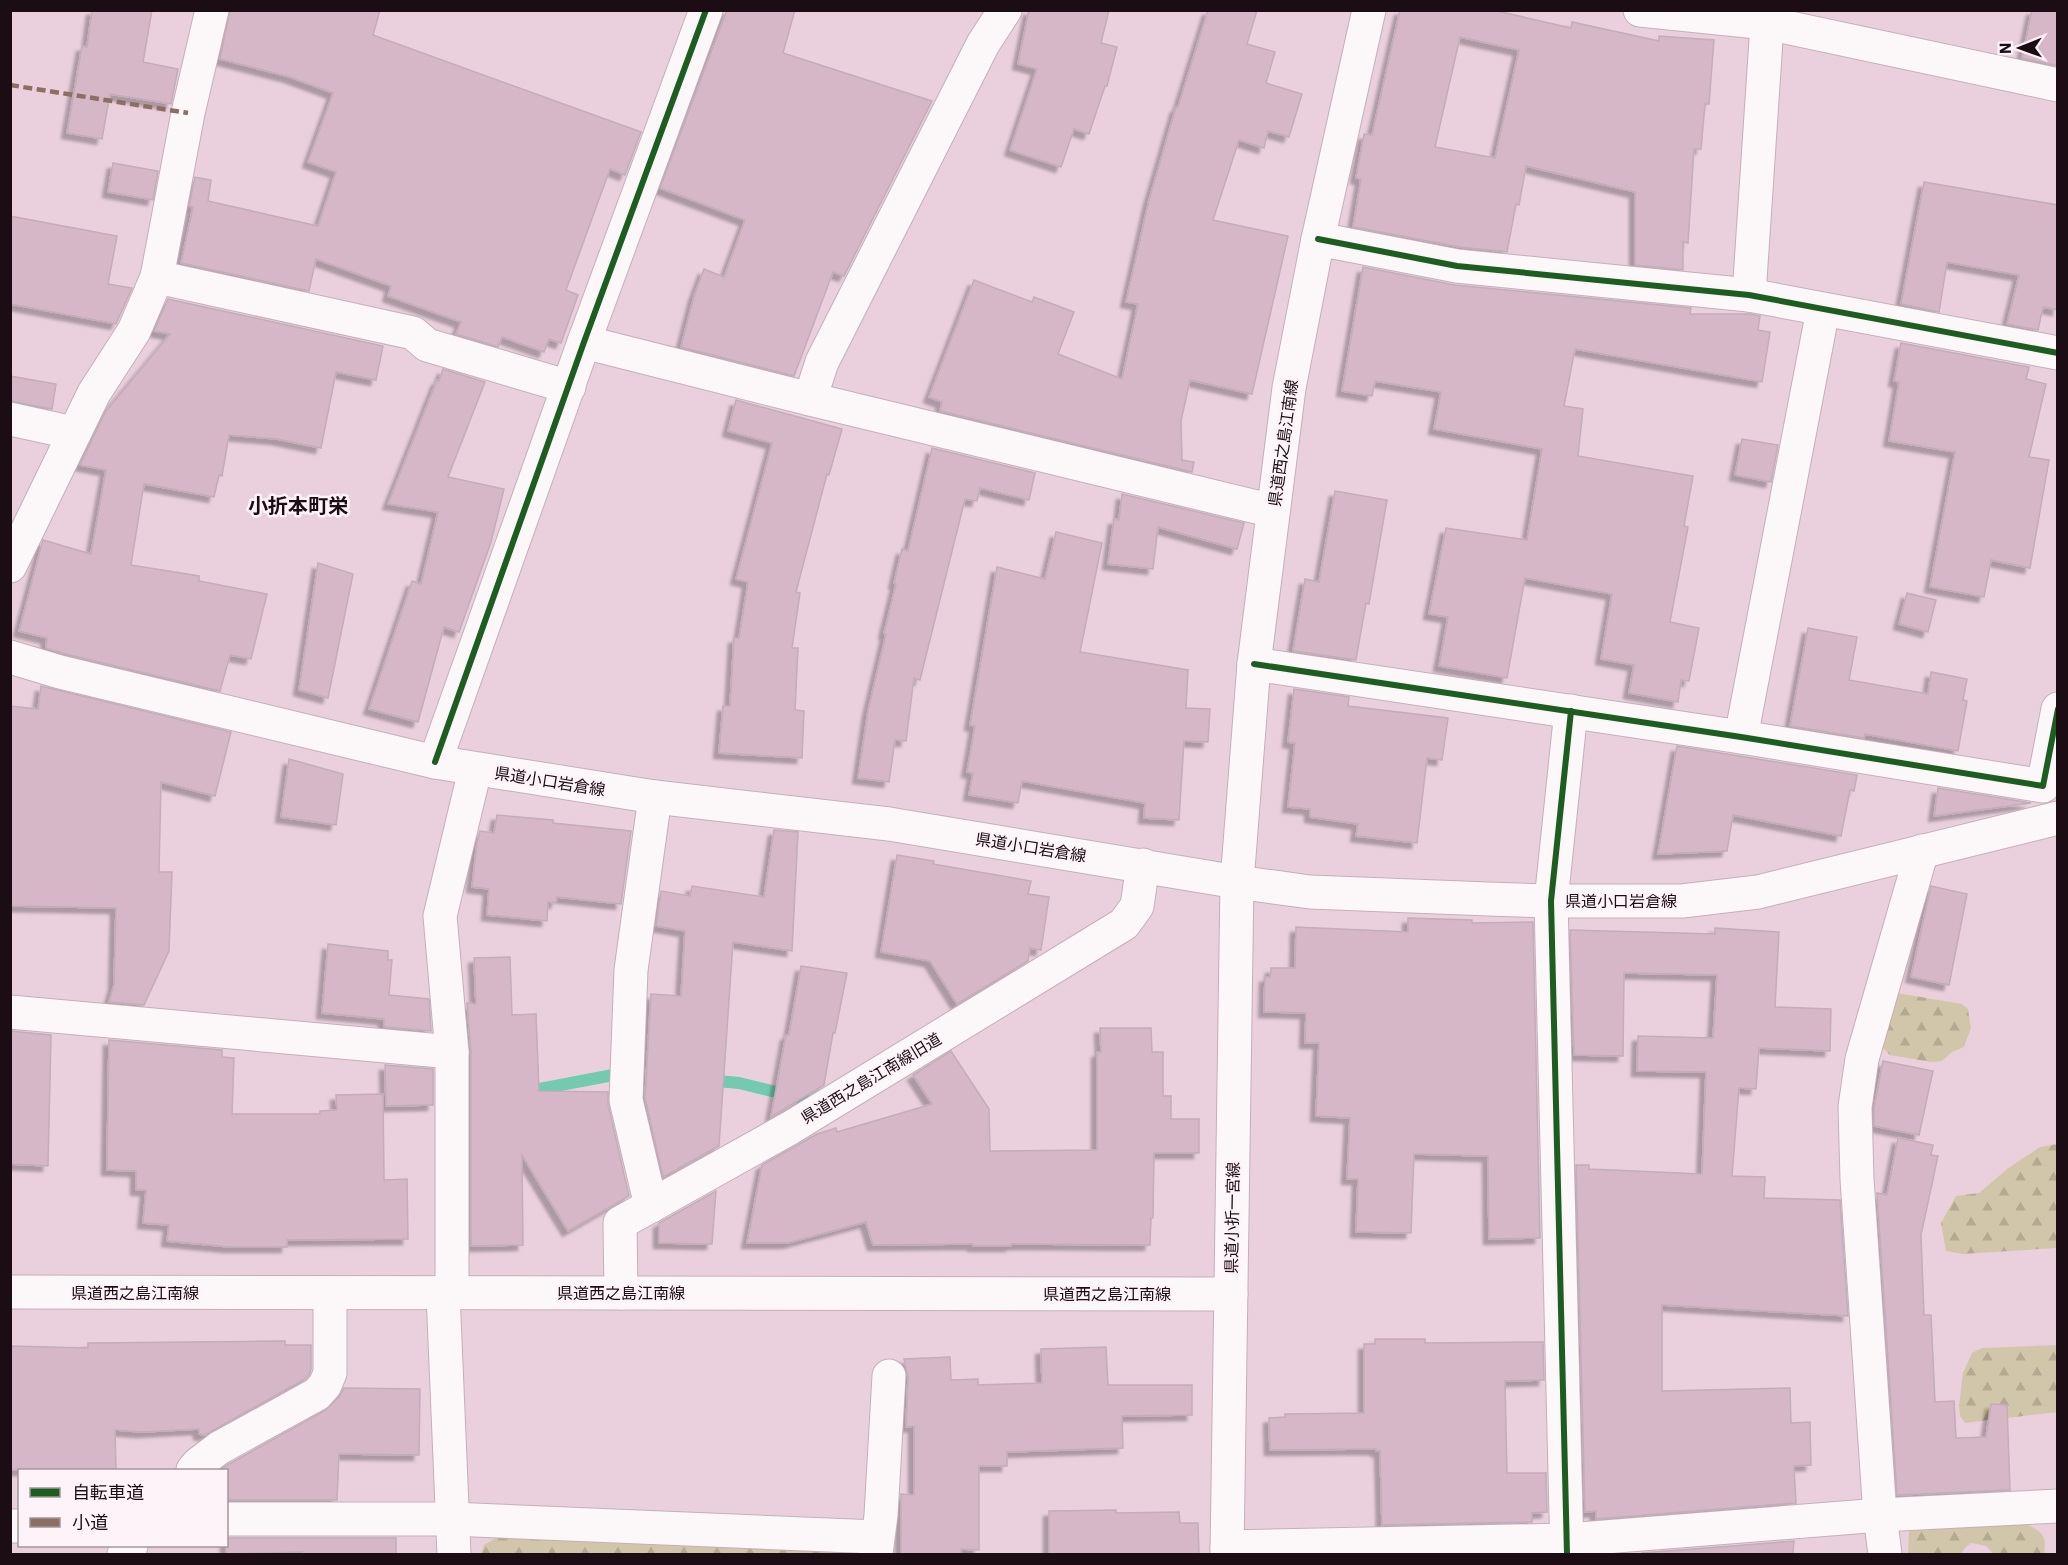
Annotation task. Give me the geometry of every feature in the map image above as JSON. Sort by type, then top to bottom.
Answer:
[{"type":"street","points":[[10,566],[94,393],[134,331],[157,277],[188,113],[212,10]]},
{"type":"street","points":[[435,762],[584,342],[706,10]]},
{"type":"street","points":[[810,399],[822,362],[983,44],[1005,10]]},
{"type":"street","name":"県道西之島江南線","points":[[1237,882],[1254,664],[1289,387],[1318,239],[1369,10]]},
{"type":"street","points":[[1640,10],[1768,17],[2058,85]]},
{"type":"street","points":[[1749,295],[1768,17]]},
{"type":"street","points":[[1318,239],[1457,266],[1749,295],[2058,353]]},
{"type":"street","points":[[157,277],[413,333],[427,345],[569,387]]},
{"type":"street","points":[[1741,737],[1823,310]]},
{"type":"street","points":[[584,342],[1274,511]]},
{"type":"street","points":[[10,418],[74,433]]},
{"type":"street","name":"県道小口岩倉線","points":[[10,657],[60,672],[475,770],[655,797],[889,824],[1310,892],[1551,901],[1682,901],[1758,892],[2054,818]]},
{"type":"street","points":[[1254,664],[1741,737],[2043,786]]},
{"type":"street","points":[[2054,818],[2043,786],[2058,709]]},
{"type":"street","points":[[1567,1547],[1551,901],[1571,711]]},
{"type":"street","points":[[454,1554],[451,1519],[448,1293],[452,1052],[440,916],[475,770]]},
{"type":"street","points":[[651,1206],[626,1100],[631,970],[655,797]]},
{"type":"street","points":[[1886,1554],[1880,1515],[1857,1179],[1855,1107],[1862,1059],[1922,851]]},
{"type":"street","name":"県道西之島江南線旧道","points":[[621,1293],[620,1223],[790,1128],[1124,924],[1137,906],[1143,865]]},
{"type":"street","name":"県道小折一宮線","points":[[1227,1551],[1237,882]]},
{"type":"street","points":[[10,1012],[452,1052]]},
{"type":"street","name":"県道西之島江南線","points":[[10,1292],[1231,1294]]},
{"type":"street","points":[[194,1469],[219,1448],[317,1394],[325,1385],[330,1373],[330,1293]]},
{"type":"street","points":[[228,1519],[451,1519],[877,1546],[881,1515],[889,1376]]},
{"type":"street","points":[[1227,1551],[1567,1547],[1880,1515],[2058,1506]]},
{"type":"green space","points":[[1897,993],[1962,1004],[1968,1009],[1971,1028],[1964,1047],[1952,1052],[1942,1061],[1931,1062],[1890,1055],[1883,1048],[1883,1028]]},
{"type":"green space","points":[[2057,1144],[2057,1248],[1963,1254],[1946,1251],[1941,1223],[1956,1196],[1979,1193],[2007,1169],[2040,1147]]},
{"type":"green space","points":[[2057,1345],[2057,1412],[1965,1423],[1960,1416],[1959,1406],[1963,1373],[1972,1353],[1982,1348]]},
{"type":"green space","points":[[2027,1524],[2043,1536],[2044,1554],[1994,1554],[1986,1546],[1971,1543],[1961,1554],[1908,1554],[1909,1532],[1916,1527]]},
{"type":"green space","points":[[499,1536],[840,1551],[842,1554],[481,1554],[484,1545]]},
{"type":"building","points":[[92,10],[152,10],[143,62],[178,69],[171,104],[110,94],[102,139],[67,133],[82,46],[87,47]]},
{"type":"building","points":[[230,10],[380,10],[373,35],[641,132],[625,175],[610,169],[566,290],[578,295],[561,343],[549,339],[544,352],[502,337],[498,347],[456,334],[461,322],[388,296],[391,286],[316,259],[309,291],[181,263],[193,207],[189,206],[195,177],[211,180],[208,201],[318,226],[336,172],[308,162],[333,93],[290,77],[220,59]]},
{"type":"building","points":[[727,10],[795,10],[783,53],[932,101],[844,276],[833,272],[794,376],[681,347],[694,296],[704,269],[724,277],[745,220],[660,188]]},
{"type":"building","points":[[1029,10],[1109,10],[1101,43],[1117,47],[1107,86],[1105,86],[1089,134],[1074,129],[1061,167],[1010,150],[1037,69],[1018,64]]},
{"type":"building","points":[[1208,10],[1257,10],[1247,44],[1275,52],[1266,83],[1302,94],[1289,137],[1268,131],[1264,148],[1239,140],[1213,220],[1288,236],[1252,394],[1190,380],[1181,421],[1182,460],[1194,462],[1192,472],[940,411],[942,402],[929,397],[974,280],[1032,302],[1034,297],[1074,312],[1058,354],[1122,379],[1138,304],[1126,302],[1149,200]]},
{"type":"building","points":[[1400,10],[1493,10],[1571,28],[1572,22],[1659,41],[1659,36],[1714,40],[1709,104],[1705,104],[1701,149],[1694,149],[1688,243],[1683,242],[1683,270],[1635,265],[1635,192],[1526,166],[1507,252],[1460,247],[1353,227],[1361,179],[1356,178],[1364,134],[1372,135]],"holes":[[[1460,37],[1519,50],[1495,158],[1435,147]]]},
{"type":"building","points":[[2032,10],[2058,10],[2058,66],[2022,58]]},
{"type":"building","points":[[113,163],[158,171],[153,200],[108,192]]},
{"type":"building","points":[[1924,182],[2058,205],[2058,310],[2043,307],[2038,330],[2007,324],[2019,275],[1947,262],[1939,312],[1901,304]]},
{"type":"building","points":[[10,216],[117,236],[108,284],[132,288],[116,324],[10,304]]},
{"type":"building","points":[[1363,267],[1455,285],[1691,308],[1690,314],[1760,316],[1758,330],[1770,332],[1762,382],[1575,349],[1564,406],[1583,409],[1578,456],[1693,476],[1684,526],[1688,527],[1670,622],[1699,628],[1689,681],[1681,680],[1678,702],[1629,693],[1634,665],[1601,659],[1612,594],[1525,578],[1507,678],[1439,666],[1448,617],[1429,614],[1446,528],[1527,540],[1542,449],[1434,429],[1441,392],[1375,381],[1372,396],[1342,391]]},
{"type":"building","points":[[168,299],[383,346],[376,380],[336,372],[321,448],[277,439],[229,435],[222,476],[219,475],[214,497],[144,484],[131,565],[199,576],[199,581],[267,594],[251,659],[230,655],[220,691],[65,654],[46,648],[47,638],[19,631],[43,540],[91,554],[106,470],[80,465],[106,411],[170,334],[154,331]]},
{"type":"building","points":[[1901,343],[2029,367],[2026,379],[2046,384],[2029,457],[2049,460],[2030,568],[1991,560],[1984,597],[1930,587],[1955,452],[1889,441],[1899,382],[1894,381]]},
{"type":"building","points":[[443,369],[485,382],[448,477],[504,489],[491,542],[459,632],[444,627],[418,722],[369,709],[412,581],[421,584],[438,512],[388,504]]},
{"type":"building","points":[[10,376],[56,384],[52,409],[10,401]]},
{"type":"building","points":[[736,400],[842,429],[829,475],[827,474],[796,592],[800,593],[792,648],[798,648],[795,710],[804,711],[802,758],[719,753],[723,706],[730,706],[734,638],[739,638],[748,582],[736,579],[772,443],[728,431]]},
{"type":"building","points":[[1742,439],[1778,445],[1771,482],[1735,475]]},
{"type":"building","points":[[932,448],[1035,473],[1029,500],[980,488],[977,501],[965,499],[920,680],[914,678],[906,741],[895,740],[889,782],[858,778],[868,711],[886,634],[884,633],[896,584],[894,583],[902,549],[908,551]]},
{"type":"building","points":[[1335,491],[1387,500],[1369,604],[1366,603],[1356,660],[1293,651],[1305,579],[1319,582]]},
{"type":"building","points":[[1122,494],[1244,523],[1237,549],[1158,527],[1153,569],[1108,564],[1114,519],[1119,520]]},
{"type":"building","points":[[1056,532],[1102,543],[1080,652],[1188,670],[1186,708],[1210,709],[1208,742],[1184,741],[1179,820],[1144,818],[1145,803],[1022,781],[1018,803],[969,795],[973,773],[967,772],[975,726],[970,725],[997,567],[1045,579]]},
{"type":"building","points":[[318,563],[353,574],[328,698],[299,690]]},
{"type":"building","points":[[1907,593],[1936,600],[1928,632],[1899,624]]},
{"type":"building","points":[[1808,628],[1857,637],[1849,680],[1928,694],[1931,672],[1967,679],[1963,700],[1967,701],[1958,751],[1865,734],[1864,738],[1790,726]]},
{"type":"building","points":[[41,686],[231,732],[215,796],[161,782],[159,872],[172,872],[169,951],[144,1005],[109,1002],[114,985],[116,908],[10,906],[10,706],[38,709]]},
{"type":"building","points":[[1294,689],[1349,697],[1348,706],[1448,718],[1442,760],[1427,758],[1417,843],[1356,836],[1358,824],[1310,817],[1310,809],[1288,807],[1295,743],[1288,742]]},
{"type":"building","points":[[1677,746],[1857,775],[1854,791],[1850,790],[1841,836],[1733,815],[1727,851],[1658,854]]},
{"type":"building","points":[[289,759],[343,774],[336,825],[281,817]]},
{"type":"building","points":[[1938,788],[2031,803],[1934,816]]},
{"type":"building","points":[[497,815],[631,831],[621,904],[557,897],[556,903],[548,902],[547,921],[487,915],[489,889],[472,887],[480,831],[494,833]]},
{"type":"building","points":[[774,830],[798,832],[792,951],[733,942],[719,1146],[663,1177],[645,1098],[651,994],[681,996],[685,931],[656,926],[661,891],[690,896],[692,886],[764,897]]},
{"type":"building","points":[[897,855],[934,861],[933,864],[1031,881],[1028,894],[1049,897],[1041,950],[1030,948],[1028,961],[957,1004],[930,961],[881,952]]},
{"type":"building","points":[[1931,886],[1967,894],[1949,985],[1911,977]]},
{"type":"building","points":[[1408,918],[1472,920],[1472,923],[1533,922],[1540,1238],[1489,1239],[1488,1156],[1414,1154],[1411,1233],[1356,1232],[1358,1179],[1347,1179],[1350,1118],[1316,1116],[1319,1043],[1305,1043],[1306,1013],[1264,1012],[1265,977],[1270,977],[1271,968],[1295,968],[1296,927],[1408,932]]},
{"type":"building","points":[[1715,928],[1779,932],[1775,1007],[1831,1009],[1830,1051],[1759,1048],[1756,1089],[1739,1088],[1732,1176],[1765,1177],[1764,1198],[1840,1200],[1848,1316],[1662,1305],[1662,1391],[1790,1388],[1791,1423],[1810,1422],[1811,1465],[1794,1466],[1796,1503],[1596,1519],[1596,1511],[1585,1512],[1576,1165],[1589,1165],[1589,1169],[1702,1174],[1706,1072],[1637,1071],[1638,1036],[1713,1038],[1717,975],[1624,973],[1623,1056],[1574,1055],[1570,930],[1715,934]]},
{"type":"building","points":[[328,944],[388,951],[388,960],[392,960],[389,995],[429,999],[431,1031],[384,1027],[384,1019],[322,1013]]},
{"type":"building","points":[[510,957],[512,1015],[536,1014],[539,1091],[608,1092],[608,1104],[629,1196],[568,1231],[522,1155],[523,1245],[471,1246],[471,1052],[467,1003],[476,1004],[474,958]]},
{"type":"building","points":[[801,966],[847,973],[824,1085],[771,1117],[786,1035],[789,1035]]},
{"type":"building","points":[[1100,1028],[1151,1028],[1152,1052],[1163,1052],[1163,1096],[1171,1096],[1171,1119],[1199,1119],[1199,1153],[1154,1153],[1153,1218],[1151,1218],[1150,1245],[873,1245],[866,1222],[788,1243],[747,1243],[762,1165],[817,1134],[836,1128],[837,1132],[932,1104],[913,1075],[951,1051],[989,1109],[990,1151],[1097,1150],[1097,1052],[1101,1052]]},
{"type":"building","points":[[10,1031],[51,1035],[48,1166],[10,1164]]},
{"type":"building","points":[[109,1040],[222,1050],[222,1057],[234,1058],[232,1114],[320,1114],[320,1111],[337,1110],[336,1095],[383,1094],[384,1180],[407,1179],[408,1239],[287,1240],[287,1247],[230,1247],[167,1241],[169,1225],[143,1223],[146,1190],[136,1190],[136,1171],[107,1170]]},
{"type":"building","points":[[1883,1061],[1933,1071],[1919,1135],[1874,1126],[1874,1108]]},
{"type":"building","points":[[385,1065],[433,1069],[433,1105],[386,1106]]},
{"type":"building","points":[[1898,1138],[1933,1145],[1931,1155],[1938,1156],[1921,1235],[1924,1315],[1931,1315],[1935,1402],[1954,1401],[1956,1438],[1986,1437],[1991,1404],[2007,1405],[2010,1490],[1897,1495],[1877,1193],[1887,1195]]},
{"type":"building","points":[[716,1191],[712,1244],[659,1243],[659,1223]]},
{"type":"building","points":[[1375,1339],[1425,1339],[1425,1343],[1543,1342],[1544,1380],[1505,1381],[1507,1473],[1546,1473],[1547,1512],[1532,1513],[1532,1522],[1382,1525],[1380,1451],[1376,1449],[1270,1450],[1269,1418],[1285,1417],[1285,1414],[1364,1413],[1364,1344],[1375,1344]]},
{"type":"building","points":[[285,1341],[285,1345],[311,1345],[311,1369],[305,1379],[205,1435],[199,1434],[199,1429],[142,1432],[115,1430],[116,1469],[10,1470],[10,1346],[88,1348],[88,1343]]},
{"type":"building","points":[[1106,1347],[1108,1385],[1192,1385],[1192,1415],[1122,1416],[1123,1448],[1007,1452],[1007,1466],[979,1466],[979,1550],[961,1549],[961,1554],[901,1554],[901,1494],[914,1495],[914,1426],[906,1427],[908,1377],[904,1359],[950,1357],[951,1380],[978,1379],[978,1385],[1042,1383],[1041,1349]]},
{"type":"building","points":[[344,1388],[420,1389],[419,1455],[339,1454],[337,1500],[228,1500],[228,1469],[222,1469],[326,1410],[339,1397]]},
{"type":"building","points":[[1116,1510],[1116,1513],[1179,1512],[1180,1523],[1198,1523],[1199,1554],[1049,1554],[1049,1511]]},
{"type":"building","points":[[228,1538],[396,1538],[396,1554],[302,1554],[302,1552],[226,1554]]},
{"type":"building","points":[[1794,1541],[1793,1554],[1642,1554],[1642,1553]]},
{"type":"waterway","points":[[524,1092],[613,1075]]},
{"type":"waterway","points":[[707,1080],[739,1083],[804,1099]]},
{"type":"marked path","points":[[10,85],[188,113]]},
{"type":"cycle path","points":[[435,762],[584,342],[706,10]]},
{"type":"cycle path","points":[[1318,239],[1457,266],[1749,295],[2058,353]]},
{"type":"cycle path","points":[[1254,664],[1741,737],[2043,786],[2058,709]]},
{"type":"cycle path","points":[[1567,1554],[1551,901],[1571,711]]},
{"type":"district","name":"小折本町栄","points":[[298,505]]}]
